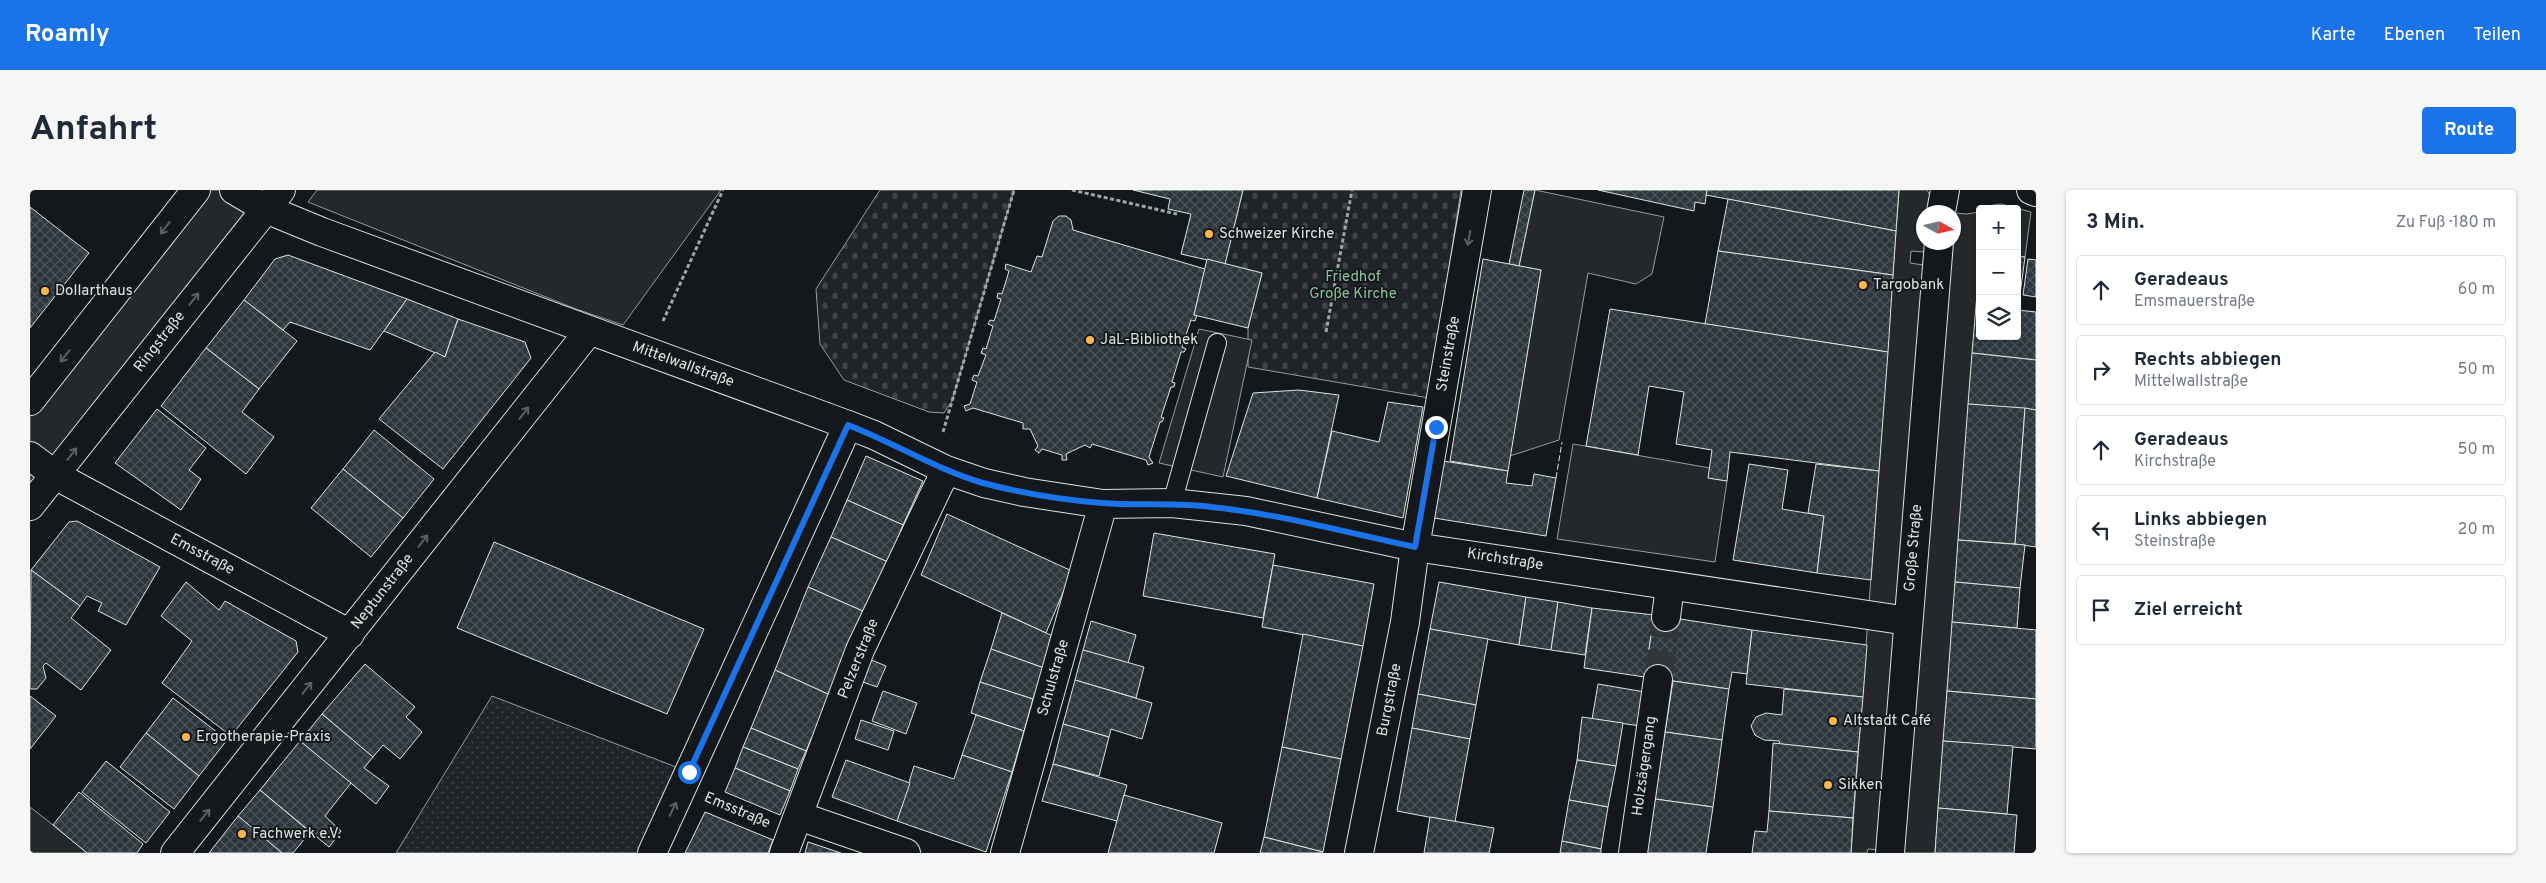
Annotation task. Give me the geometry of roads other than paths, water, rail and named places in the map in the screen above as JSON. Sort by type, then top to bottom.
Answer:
[{"type":"street","points":[[30,401],[196,190]]},
{"type":"street","points":[[234,190],[274,200]]},
{"type":"street","name":"Steinstraße","points":[[1415,547],[1477,190]]},
{"type":"street","points":[[1942,205],[1945,190]]},
{"type":"street","points":[[2031,190],[2036,192]]},
{"type":"street","name":"Mittelwallstraße","points":[[274,200],[589,331],[848,425],[940,467],[984,483],[1024,492],[1103,504]]},
{"type":"street","name":"Ringstraße","points":[[30,506],[274,200]]},
{"type":"street","name":"Große Straße","points":[[1890,853],[1937,250]]},
{"type":"street","name":"Neptunstraße","points":[[175,853],[589,331]]},
{"type":"street","points":[[652,853],[683,789],[848,425]]},
{"type":"street","points":[[30,456],[55,476]]},
{"type":"street","name":"Pelzerstraße","points":[[792,834],[860,650],[940,467]]},
{"type":"street","name":"Emsstraße","points":[[55,476],[350,634]]},
{"type":"street","name":"Kirchstraße","points":[[1103,504],[1172,503],[1246,511],[1415,547],[1908,621]]},
{"type":"street","name":"Schulstraße","points":[[1005,853],[1103,504]]},
{"type":"street","name":"Burgstraße","points":[[1359,853],[1405,622],[1415,547]]},
{"type":"street","points":[[1666,617],[1670,586]]},
{"type":"street","name":"Holzsägergang","points":[[1633,853],[1658,679]]},
{"type":"street","points":[[792,834],[906,853]]},
{"type":"lane","points":[[1172,503],[1216,343]]},
{"type":"tunnel","points":[[1658,679],[1666,617]]},
{"type":"place","name":"Schweizer Kirche","points":[[1209,234]]},
{"type":"place","name":"Targobank","points":[[1863,285]]},
{"type":"place","name":"Dollarthaus","points":[[45,291]]},
{"type":"place","name":"JaL-Bibliothek","points":[[1090,340]]},
{"type":"place","name":"Altstadt Café","points":[[1833,721]]},
{"type":"place","name":"Ergotherapie-Praxis","points":[[186,737]]},
{"type":"place","name":"Sikken","points":[[1828,785]]},
{"type":"place","name":"Fachwerk e.V.","points":[[242,834]]},
{"type":"park label","name":"Friedhof Große Kirche","points":[[1353,286]]}]
